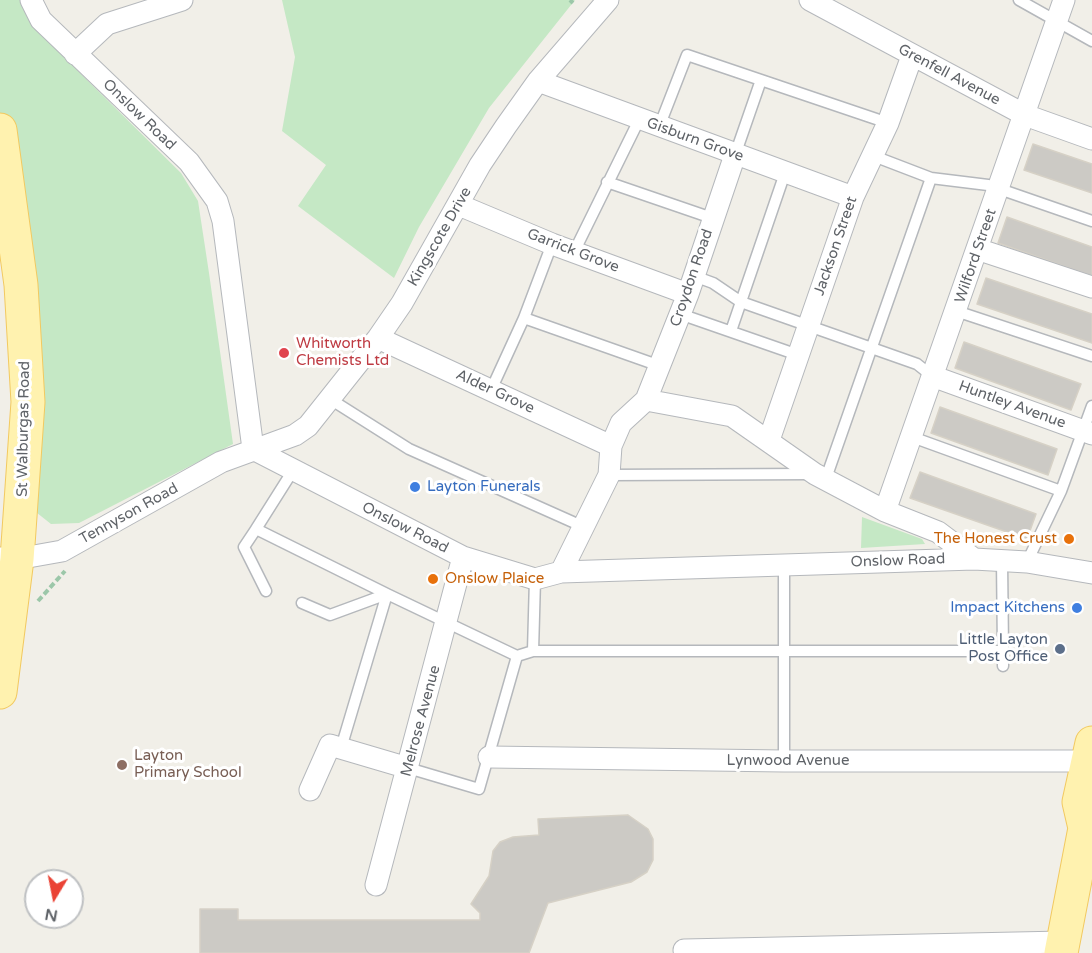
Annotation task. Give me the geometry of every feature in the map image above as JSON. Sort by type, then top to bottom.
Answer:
[{"type":"main road","name":"St Walburgas Road","points":[[0,130],[19,264],[28,402],[8,558],[0,692]]},
{"type":"main road","points":[[1062,947],[1088,823],[1079,802],[1091,755]]},
{"type":"street","name":"Onslow Road","points":[[31,0],[41,20],[189,162],[218,201],[223,221],[253,449],[292,472],[463,557],[535,579],[561,572],[974,559],[1027,562],[1092,573]]},
{"type":"street","points":[[75,54],[106,24],[182,0]]},
{"type":"street","name":"Kingscote Drive","points":[[253,449],[295,435],[308,426],[330,399],[378,338],[459,205],[480,165],[538,81],[608,0]]},
{"type":"street","name":"Grenfell Avenue","points":[[810,0],[1025,115],[1092,139]]},
{"type":"street","name":"Wilford Street","points":[[885,511],[1064,0]]},
{"type":"street","name":"Jackson Street","points":[[768,440],[810,326],[853,197],[888,123],[912,56]]},
{"type":"street","name":"Gisburn Grove","points":[[538,81],[785,174],[853,197]]},
{"type":"street","name":"Croydon Road","points":[[646,400],[691,285],[735,155]]},
{"type":"street","name":"Garrick Grove","points":[[459,205],[574,252],[691,285]]},
{"type":"street","points":[[977,249],[1092,287]]},
{"type":"street","name":"Alder Grove","points":[[378,338],[611,446]]},
{"type":"street","name":"Huntley Avenue","points":[[932,376],[1088,432]]},
{"type":"street","points":[[561,572],[585,528],[609,475],[611,446],[621,423],[646,400],[732,416],[820,477],[885,511],[938,532],[974,559]]},
{"type":"street","name":"Tennyson Road","points":[[8,558],[62,551],[220,462],[253,449]]},
{"type":"street","name":"Melrose Avenue","points":[[376,885],[463,557]]},
{"type":"street","points":[[310,790],[330,745],[408,768]]},
{"type":"street","name":"Lynwood Avenue","points":[[489,757],[784,761],[1091,755]]},
{"type":"street","points":[[684,950],[1062,947]]},
{"type":"lane","points":[[1019,0],[1092,41]]},
{"type":"lane","points":[[574,252],[607,182],[649,123],[687,54],[888,123]]},
{"type":"lane","points":[[735,155],[760,80]]},
{"type":"lane","points":[[871,155],[931,178],[1000,188],[1092,221]]},
{"type":"lane","points":[[731,331],[785,174]]},
{"type":"lane","points":[[609,475],[820,477],[873,348],[931,178]]},
{"type":"lane","points":[[607,182],[712,218]]},
{"type":"lane","points":[[491,390],[524,318],[552,244]]},
{"type":"lane","points":[[691,285],[713,283],[741,302],[917,364],[932,376]]},
{"type":"lane","points":[[956,311],[1092,356]]},
{"type":"lane","points":[[680,314],[798,355]]},
{"type":"lane","points":[[524,318],[660,366]]},
{"type":"lane","points":[[330,399],[409,449],[585,528]]},
{"type":"lane","points":[[1027,562],[1088,432],[1092,406]]},
{"type":"lane","points":[[912,437],[1061,491]]},
{"type":"lane","points":[[266,591],[244,547],[292,472]]},
{"type":"lane","points":[[256,529],[517,656],[533,651],[1002,651]]},
{"type":"lane","points":[[1002,560],[1003,666]]},
{"type":"lane","points":[[784,565],[784,761]]},
{"type":"lane","points":[[533,651],[535,579]]},
{"type":"lane","points":[[302,603],[330,615],[387,594]]},
{"type":"lane","points":[[341,748],[387,594]]},
{"type":"lane","points":[[408,768],[479,789],[517,656]]},
{"type":"path","points":[[33,607],[71,565],[62,551]]},
{"type":"green space","points":[[0,0],[20,0],[30,19],[79,72],[181,173],[198,201],[209,273],[233,444],[79,523],[51,524],[22,501],[0,130]]},
{"type":"green space","points":[[282,0],[575,0],[489,108],[419,227],[394,278],[298,206],[326,165],[282,131],[295,57]]},
{"type":"green space","points":[[862,517],[922,539],[925,544],[861,548]]},
{"type":"building","points":[[1033,144],[1092,164],[1092,193],[1024,170]]},
{"type":"building","points":[[1007,217],[1092,247],[1092,276],[998,243]]},
{"type":"building","points":[[986,278],[1092,314],[1092,343],[977,304]]},
{"type":"building","points":[[964,342],[1081,384],[1071,410],[955,368]]},
{"type":"building","points":[[940,407],[1057,449],[1048,475],[931,433]]},
{"type":"building","points":[[920,472],[1036,514],[1027,539],[910,498]]},
{"type":"building","points":[[628,815],[648,829],[653,839],[653,860],[647,872],[631,882],[548,903],[529,953],[200,953],[200,909],[238,909],[238,920],[480,920],[480,913],[471,904],[489,876],[493,851],[500,842],[513,837],[539,835],[538,819]]},
{"type":"place","name":"Whitworth Chemists Ltd","points":[[284,353]]},
{"type":"place","name":"Layton Funerals","points":[[415,487]]},
{"type":"place","name":"The Honest Crust","points":[[1069,539]]},
{"type":"place","name":"Onslow Plaice","points":[[433,579]]},
{"type":"place","name":"Impact Kitchens","points":[[1077,608]]},
{"type":"place","name":"Little Layton Post Office","points":[[1060,649]]},
{"type":"place","name":"Layton Primary School","points":[[122,765]]}]
